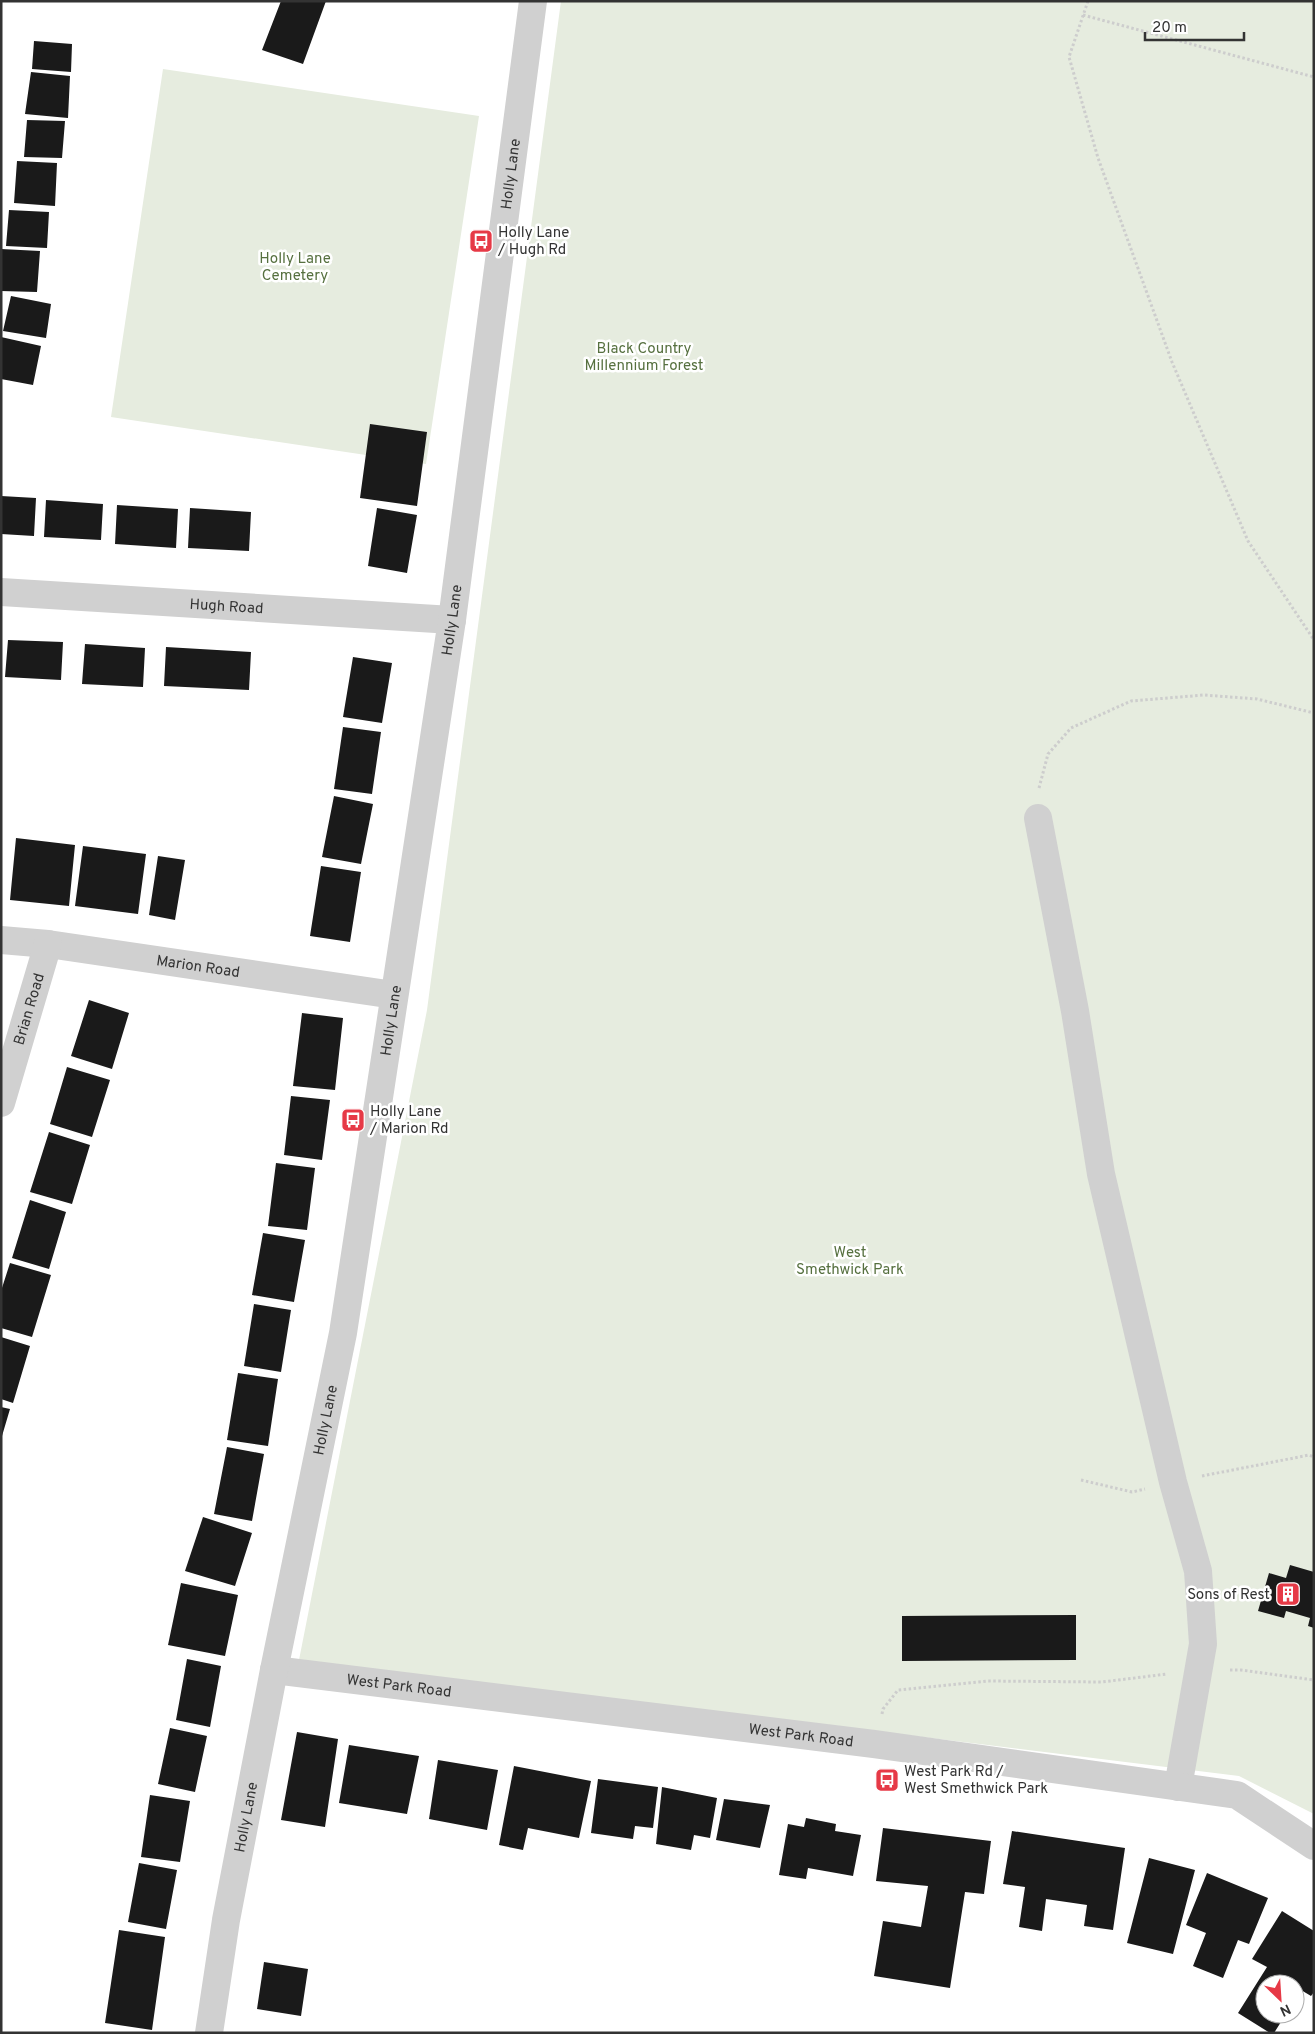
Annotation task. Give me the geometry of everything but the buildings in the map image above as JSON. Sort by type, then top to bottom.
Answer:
[{"type":"street","name":"Holly Lane","points":[[209,2033],[226,1920],[274,1670],[343,1333],[452,620],[533,1]]},
{"type":"street","name":"Hugh Road","points":[[1,592],[452,620]]},
{"type":"street","points":[[1038,818],[1075,1012],[1101,1174],[1173,1482],[1198,1571],[1203,1644],[1200,1671],[1178,1787]]},
{"type":"street","name":"Marion Road","points":[[1,940],[48,944],[394,995]]},
{"type":"street","name":"Brian Road","points":[[1,1103],[48,944]]},
{"type":"street","name":"West Park Road","points":[[274,1670],[874,1744],[1237,1795],[1314,1846]]},
{"type":"path","points":[[1088,1],[1069,57],[1098,158],[1172,362],[1248,541],[1314,640]]},
{"type":"path","points":[[1083,15],[1314,77]]},
{"type":"path","points":[[1038,818],[1038,792],[1048,754],[1071,728],[1131,701],[1204,695],[1257,699],[1314,713]]},
{"type":"path","points":[[874,1744],[883,1708],[898,1690],[988,1681],[1102,1682],[1200,1671],[1241,1670],[1314,1680]]},
{"type":"green space","name":"West Smethwick Park","points":[[561,1],[1314,1],[1314,1814],[1239,1776],[299,1660],[427,1010]]},
{"type":"green space","name":"Holly Lane Cemetery","points":[[163,69],[479,116],[426,464],[111,417]]},
{"type":"place","name":"Holly Lane / Hugh Rd","points":[[481,241]]},
{"type":"place","name":"Holly Lane / Marion Rd","points":[[353,1120]]},
{"type":"place","name":"Sons of Rest","points":[[1288,1594]]},
{"type":"place","name":"West Park Rd / West Smethwick Park","points":[[887,1780]]},
{"type":"park label","name":"Black Country Millennium Forest","points":[[644,356]]}]
